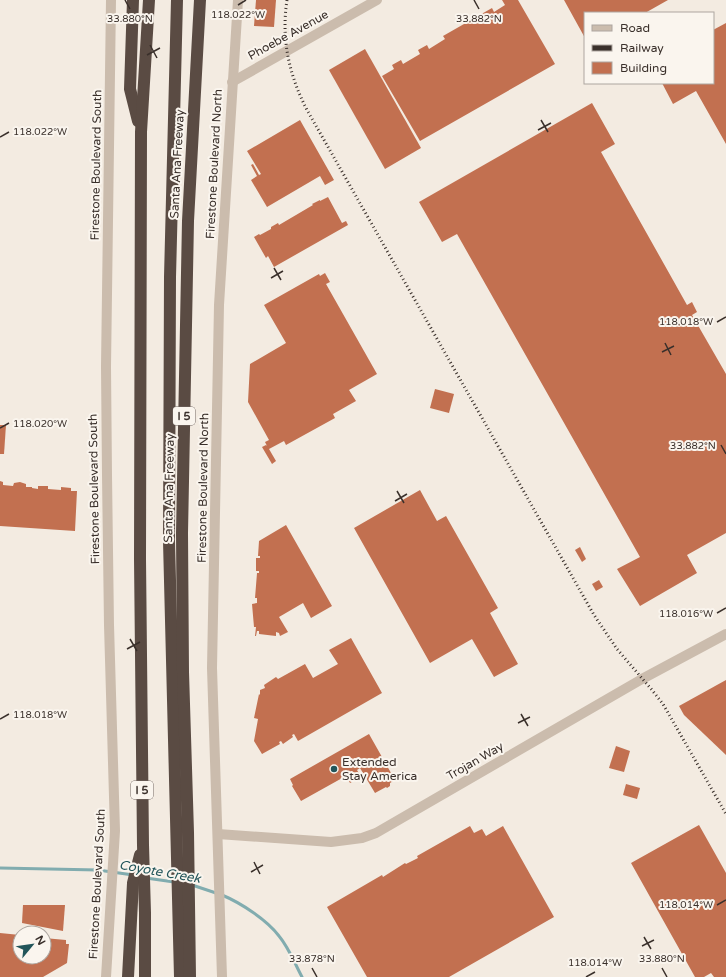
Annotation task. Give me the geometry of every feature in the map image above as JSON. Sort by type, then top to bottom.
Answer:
[{"type":"highway","points":[[133,0],[130,89],[141,132]]},
{"type":"highway","name":"I 5","points":[[145,977],[140,559],[141,132],[149,0]]},
{"type":"highway","points":[[177,0],[170,277],[170,517],[171,649],[182,832]]},
{"type":"highway","name":"Santa Ana Freeway","points":[[190,977],[184,914],[182,832],[182,525],[188,221],[200,0]]},
{"type":"highway","points":[[128,977],[133,882],[143,845]]},
{"type":"highway","points":[[180,977],[184,914]]},
{"type":"street","name":"Firestone Boulevard South","points":[[106,977],[115,831],[107,507],[106,367],[111,0]]},
{"type":"street","name":"Firestone Boulevard North","points":[[222,977],[212,668],[219,305],[238,0]]},
{"type":"street","name":"Phoebe Avenue","points":[[232,82],[377,0]]},
{"type":"street","name":"Trojan Way","points":[[218,834],[331,842],[362,838],[376,833],[642,679],[726,634]]},
{"type":"building","points":[[256,0],[276,0],[274,27],[254,26]]},
{"type":"building","points":[[502,0],[518,0],[555,64],[420,141],[382,76],[394,69],[392,65],[401,60],[403,64],[420,54],[418,50],[427,45],[429,49],[445,39],[443,36],[492,8],[494,12],[505,5]]},
{"type":"building","points":[[564,0],[668,0],[647,12],[584,12],[584,36]]},
{"type":"building","points":[[726,23],[726,144],[696,91],[673,104],[663,84],[714,84],[714,29]]},
{"type":"building","points":[[365,49],[421,148],[385,169],[329,70]]},
{"type":"building","points":[[592,103],[615,144],[601,152],[687,305],[692,302],[697,312],[692,315],[726,374],[726,533],[687,555],[697,573],[640,606],[617,569],[640,557],[457,234],[442,242],[419,202]]},
{"type":"building","points":[[300,120],[334,180],[325,185],[320,176],[267,207],[251,180],[257,176],[251,165],[253,164],[259,175],[261,174],[247,151]]},
{"type":"building","points":[[328,197],[342,223],[346,221],[348,225],[274,267],[268,256],[266,258],[254,237],[271,229],[271,227],[278,223],[279,225],[313,205],[312,204]]},
{"type":"building","points":[[325,273],[330,282],[326,284],[377,374],[349,390],[356,401],[333,414],[335,418],[286,445],[284,441],[269,449],[276,461],[272,464],[262,447],[267,446],[265,442],[269,440],[248,402],[250,364],[286,343],[264,305],[319,274],[320,276]]},
{"type":"building","points":[[435,389],[454,394],[449,413],[430,408]]},
{"type":"building","points":[[0,425],[6,425],[4,454],[0,454]]},
{"type":"building","points":[[0,481],[3,482],[3,485],[13,486],[14,483],[20,482],[26,484],[26,487],[38,489],[38,486],[48,486],[48,489],[61,490],[61,487],[71,488],[71,491],[77,491],[75,531],[0,526]]},
{"type":"building","points":[[420,490],[437,521],[446,516],[498,608],[490,613],[518,664],[494,677],[472,639],[430,663],[354,528]]},
{"type":"building","points":[[286,525],[332,606],[311,618],[303,603],[279,617],[288,632],[280,636],[279,633],[276,632],[276,636],[259,634],[259,631],[257,631],[255,636],[256,627],[254,627],[252,604],[257,603],[257,598],[255,598],[257,573],[259,573],[259,571],[256,571],[256,558],[260,558],[260,556],[258,556],[259,541]]},
{"type":"building","points":[[580,547],[586,559],[582,562],[575,550]]},
{"type":"building","points":[[599,580],[603,587],[596,591],[592,584]]},
{"type":"building","points":[[351,638],[382,693],[298,741],[294,734],[292,735],[293,737],[283,744],[281,741],[279,742],[280,744],[262,754],[254,741],[258,719],[254,718],[260,690],[265,688],[264,685],[276,677],[278,679],[305,664],[313,678],[338,664],[329,650]]},
{"type":"building","points":[[726,680],[726,755],[684,715],[679,706]]},
{"type":"building","name":"Extended Stay America","points":[[369,734],[395,780],[390,783],[390,786],[375,793],[360,768],[357,770],[361,777],[350,783],[347,777],[354,773],[353,772],[301,801],[292,786],[293,785],[290,779]]},
{"type":"building","points":[[616,746],[630,751],[624,772],[609,768]]},
{"type":"building","points":[[626,784],[640,788],[637,799],[623,795]]},
{"type":"building","points":[[699,825],[726,873],[726,977],[714,977],[711,973],[704,977],[695,977],[631,863]]},
{"type":"building","points":[[470,826],[474,833],[482,829],[486,836],[503,826],[554,917],[449,977],[367,977],[327,907],[382,875],[383,877],[405,863],[406,864],[418,858],[417,856]]},
{"type":"building","points":[[23,905],[65,905],[63,931],[52,929],[52,925],[32,925],[22,923]]},
{"type":"building","points":[[0,933],[12,934],[12,965],[52,965],[52,939],[66,940],[66,944],[69,944],[67,963],[43,977],[0,977]]},
{"type":"waterway","name":"Coyote Creek","points":[[0,868],[98,870],[133,875]]},
{"type":"waterway","name":"Coyote Creek","points":[[146,878],[174,882]]},
{"type":"waterway","name":"Coyote Creek","points":[[192,885],[216,893]]},
{"type":"waterway","name":"Coyote Creek","points":[[222,895],[253,912],[274,930],[292,956],[302,977]]},
{"type":"railway","points":[[287,0],[285,29],[288,56],[295,84],[307,110],[594,615],[617,649],[663,704],[726,814]]},
{"type":"place","name":"Extended Stay America","points":[[334,769]]}]
